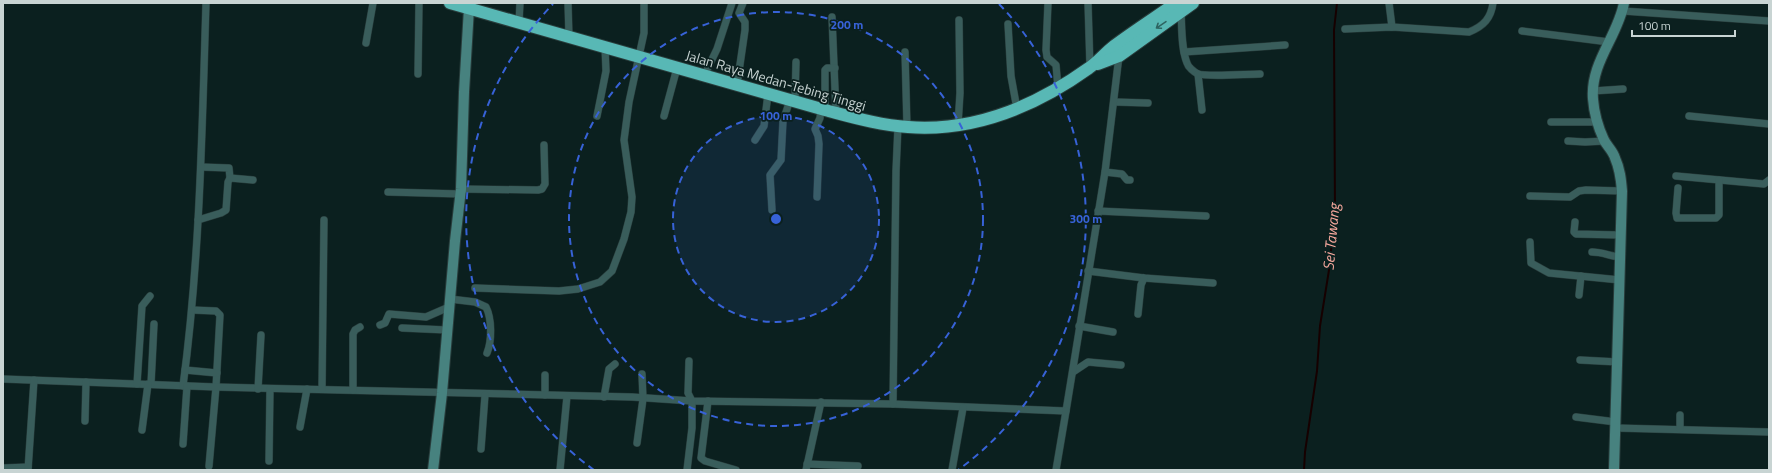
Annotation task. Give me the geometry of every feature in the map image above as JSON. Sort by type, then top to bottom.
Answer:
[{"type":"highway","name":"Jalan Raya Medan-Tebing Tinggi","points":[[450,3],[793,101],[871,122],[902,127],[958,125],[989,119],[1036,101],[1090,67],[1112,47],[1179,7],[1193,3]]},
{"type":"highway","name":"Jalan Raya Medan-Tebing Tinggi","points":[[1090,67],[1119,56],[1179,7]]},
{"type":"street","points":[[183,444],[185,370],[192,310],[201,167],[206,3]]},
{"type":"street","points":[[366,43],[373,3]]},
{"type":"street","points":[[418,74],[420,3]]},
{"type":"street","points":[[519,22],[520,3]]},
{"type":"street","points":[[568,3],[569,37]]},
{"type":"street","points":[[475,288],[559,291],[578,290],[600,282],[612,271],[624,239],[631,212],[632,197],[624,140],[629,102],[645,22],[644,3]]},
{"type":"street","points":[[704,76],[714,57],[732,3]]},
{"type":"street","points":[[737,85],[745,30],[745,22],[739,13],[743,3]]},
{"type":"street","points":[[1048,3],[1046,50],[1047,57],[1056,65],[1058,88]]},
{"type":"street","points":[[1088,3],[1090,67]]},
{"type":"street","points":[[1389,3],[1392,27]]},
{"type":"street","points":[[1345,29],[1392,27],[1469,32],[1479,28],[1492,14],[1493,3]]},
{"type":"street","points":[[1179,7],[1187,65],[1198,74],[1260,74]]},
{"type":"street","points":[[1614,470],[1622,191],[1620,171],[1613,153],[1605,141],[1596,122],[1593,91],[1598,64],[1609,42],[1623,7],[1769,21]]},
{"type":"street","points":[[433,470],[442,393],[461,191],[464,92],[470,8]]},
{"type":"street","points":[[817,198],[819,144],[815,129],[820,118],[827,110],[834,68],[832,17]]},
{"type":"street","points":[[958,125],[960,93],[959,20]]},
{"type":"street","points":[[1008,24],[1011,76],[1016,109]]},
{"type":"street","points":[[1522,31],[1609,42]]},
{"type":"street","points":[[1184,52],[1285,45]]},
{"type":"street","points":[[597,116],[606,71],[605,47]]},
{"type":"street","points":[[893,404],[896,171],[902,127],[905,52]]},
{"type":"street","points":[[1056,470],[1105,172],[1115,102],[1119,56]]},
{"type":"street","points":[[772,210],[770,175],[781,160],[783,121],[793,101],[796,62]]},
{"type":"street","points":[[664,116],[677,68]]},
{"type":"street","points":[[827,110],[825,70],[827,68],[834,68]]},
{"type":"street","points":[[1198,74],[1202,110]]},
{"type":"street","points":[[1593,91],[1623,89]]},
{"type":"street","points":[[755,140],[764,126],[768,94]]},
{"type":"street","points":[[1115,102],[1148,103]]},
{"type":"street","points":[[1689,116],[1769,124]]},
{"type":"street","points":[[1551,122],[1596,122]]},
{"type":"street","points":[[1568,141],[1605,141]]},
{"type":"street","points":[[388,192],[542,189],[545,184],[544,145]]},
{"type":"street","points":[[198,220],[226,210],[228,182],[230,178],[229,168],[201,167]]},
{"type":"street","points":[[1105,172],[1122,174],[1127,180],[1130,180]]},
{"type":"street","points":[[1676,176],[1764,184],[1769,180]]},
{"type":"street","points":[[230,178],[253,180]]},
{"type":"street","points":[[1678,188],[1676,213],[1678,218],[1716,218],[1719,214],[1719,180]]},
{"type":"street","points":[[1530,196],[1570,197],[1579,191],[1586,190],[1622,191]]},
{"type":"street","points":[[1098,211],[1206,216]]},
{"type":"street","points":[[322,389],[324,220]]},
{"type":"street","points":[[1575,222],[1574,232],[1576,234],[1620,235]]},
{"type":"street","points":[[1530,242],[1532,265],[1549,273],[1620,280]]},
{"type":"street","points":[[1592,252],[1602,252],[1610,256],[1620,257]]},
{"type":"street","points":[[1088,271],[1144,278],[1213,283]]},
{"type":"street","points":[[1579,294],[1581,276]]},
{"type":"street","points":[[1138,314],[1141,285],[1144,278]]},
{"type":"street","points":[[137,384],[142,306],[150,296]]},
{"type":"street","points":[[380,325],[384,323],[389,314],[426,317],[450,303],[475,302],[486,307],[490,318],[490,337],[487,353]]},
{"type":"street","points":[[192,310],[216,312],[220,314],[216,387],[209,466]]},
{"type":"street","points":[[142,430],[149,384],[154,324]]},
{"type":"street","points":[[1079,326],[1113,332]]},
{"type":"street","points":[[353,390],[353,334],[355,330],[360,327]]},
{"type":"street","points":[[402,328],[447,330]]},
{"type":"street","points":[[258,389],[261,335]]},
{"type":"street","points":[[1580,360],[1618,362]]},
{"type":"street","points":[[686,470],[692,428],[692,401],[688,393],[689,361]]},
{"type":"street","points":[[1073,372],[1088,362],[1121,365]]},
{"type":"street","points":[[604,397],[609,370],[615,364]]},
{"type":"street","points":[[185,370],[217,373]]},
{"type":"street","points":[[638,443],[643,399],[642,374]]},
{"type":"street","points":[[545,375],[545,395]]},
{"type":"street","points":[[3,379],[258,389],[322,389],[632,397],[643,399],[692,401],[893,404],[1066,412]]},
{"type":"street","points":[[3,468],[28,469],[34,380]]},
{"type":"street","points":[[85,421],[86,382]]},
{"type":"street","points":[[269,461],[270,389]]},
{"type":"street","points":[[300,427],[307,389]]},
{"type":"street","points":[[480,448],[485,394]]},
{"type":"street","points":[[560,470],[567,396]]},
{"type":"street","points":[[708,401],[701,458],[705,461],[736,470]]},
{"type":"street","points":[[821,402],[806,467],[858,466]]},
{"type":"street","points":[[952,470],[963,408]]},
{"type":"street","points":[[1680,415],[1680,429]]},
{"type":"street","points":[[1576,417],[1616,425],[1769,432]]},
{"type":"waterway","name":"Sei Tawang","points":[[1304,470],[1305,452],[1317,371],[1320,326],[1329,270],[1335,213],[1334,30],[1337,3]]}]
